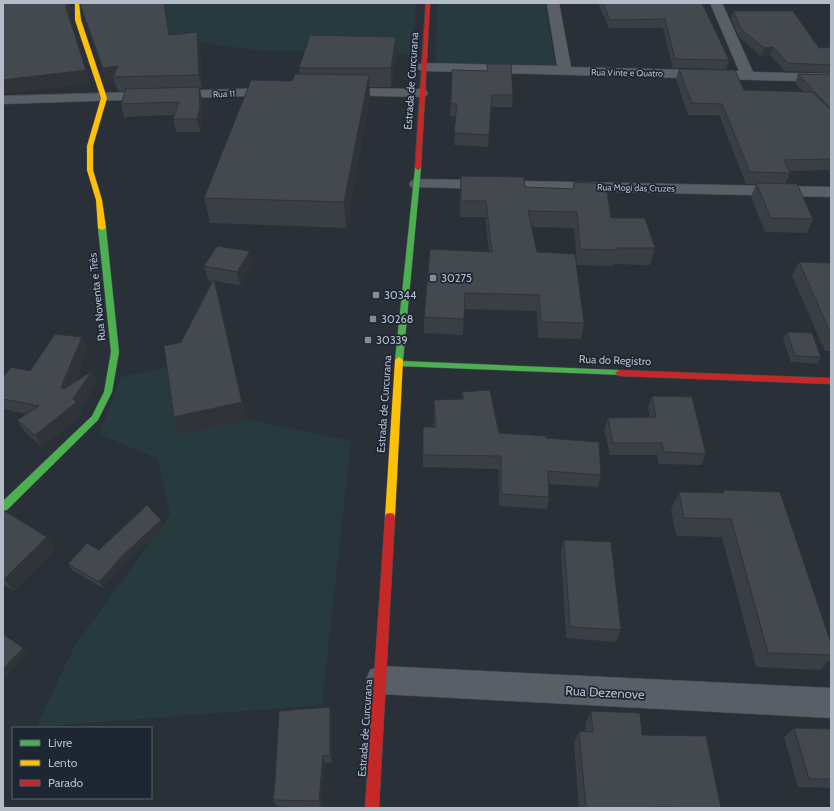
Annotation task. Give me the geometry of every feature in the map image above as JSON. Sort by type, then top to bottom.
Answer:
[{"type":"street","points":[[77,3],[78,20],[89,49],[104,98]]},
{"type":"street","name":"Estrada de Curcurana","points":[[372,808],[399,364],[417,184],[420,93],[424,67],[428,3]]},
{"type":"street","points":[[553,3],[565,72]]},
{"type":"street","points":[[716,3],[748,76]]},
{"type":"street","name":"Rua Vinte e Quatro","points":[[424,67],[831,78]]},
{"type":"street","name":"Rua 11","points":[[10,100],[288,92]]},
{"type":"street","points":[[327,92],[420,93]]},
{"type":"street","name":"Rua Noventa e Três","points":[[3,507],[95,418],[108,392],[115,352],[99,200],[90,170],[90,146],[104,98]]},
{"type":"street","points":[[3,114],[10,100]]},
{"type":"street","name":"Rua Mogi das Cruzes","points":[[417,184],[831,192]]},
{"type":"street","name":"Rua do Registro","points":[[399,364],[831,381]]},
{"type":"street","name":"Rua Dezenove","points":[[380,680],[831,703]]},
{"type":"green space","points":[[76,3],[416,3],[413,55],[256,50],[211,44],[170,34],[135,22],[87,24]]},
{"type":"green space","points":[[438,3],[545,3],[556,68],[435,64]]},
{"type":"green space","points":[[168,367],[181,434],[246,419],[351,441],[322,705],[36,727],[74,647],[170,515],[158,459],[99,434],[121,377]]},
{"type":"building","points":[[3,3],[66,3],[66,8],[86,70],[3,80]]},
{"type":"building","points":[[81,3],[164,3],[169,35],[197,32],[199,75],[113,77],[118,66],[103,68],[81,7]]},
{"type":"building","points":[[603,3],[702,3],[729,60],[675,59],[665,19],[610,20]]},
{"type":"building","points":[[733,11],[793,11],[819,48],[831,47],[831,65],[788,63],[773,47],[764,48],[741,29]]},
{"type":"building","points":[[310,35],[396,37],[391,68],[299,68]]},
{"type":"building","points":[[487,64],[511,64],[513,95],[492,95],[489,135],[454,133],[457,104],[451,104],[452,70],[488,71]]},
{"type":"building","points":[[679,69],[735,70],[744,90],[812,92],[831,110],[831,159],[784,160],[790,173],[750,172],[722,104],[692,103]]},
{"type":"building","points":[[295,74],[369,75],[344,202],[204,198],[251,80],[292,81]]},
{"type":"building","points":[[798,74],[831,75],[831,109]]},
{"type":"building","points":[[199,87],[200,108],[197,119],[173,119],[179,102],[121,104],[126,89]]},
{"type":"building","points":[[461,176],[524,177],[525,187],[574,189],[574,182],[606,184],[611,218],[645,218],[655,248],[616,248],[617,250],[580,249],[577,212],[528,211],[537,252],[575,254],[584,323],[541,322],[539,295],[465,293],[464,319],[424,317],[430,249],[492,252],[486,201],[461,201]]},
{"type":"building","points":[[756,183],[797,184],[813,219],[771,218]]},
{"type":"building","points":[[217,246],[250,251],[237,272],[204,266]]},
{"type":"building","points":[[799,262],[831,263],[831,334]]},
{"type":"building","points":[[214,279],[242,402],[174,417],[164,346],[181,342]]},
{"type":"building","points":[[787,332],[812,333],[821,357],[795,356]]},
{"type":"building","points":[[55,334],[82,337],[61,387],[64,389],[92,371],[73,399],[77,402],[35,435],[17,420],[39,406],[3,399],[3,377],[11,367],[30,371]]},
{"type":"building","points":[[490,390],[499,433],[546,436],[546,438],[599,442],[601,475],[548,471],[549,497],[501,494],[501,456],[423,455],[423,427],[436,427],[434,400],[464,399],[462,392]]},
{"type":"building","points":[[652,396],[692,397],[706,454],[664,452],[662,443],[613,443],[608,418],[656,417]]},
{"type":"building","points":[[723,490],[780,492],[831,643],[831,655],[768,653],[731,519],[684,518],[679,492],[724,493]]},
{"type":"building","points":[[147,505],[161,520],[123,555],[99,582],[68,564],[87,543],[99,550]]},
{"type":"building","points":[[3,510],[47,537],[4,579],[3,578]]},
{"type":"building","points":[[564,540],[611,542],[621,630],[570,627]]},
{"type":"building","points":[[3,634],[23,648],[3,669]]},
{"type":"building","points":[[330,707],[330,755],[323,756],[319,801],[273,800],[279,711]]},
{"type":"building","points":[[591,711],[640,713],[642,735],[706,736],[721,808],[586,808],[579,731],[593,732]]},
{"type":"building","points":[[794,728],[831,729],[831,779],[809,779]]},
{"type":"traffic: fast","points":[[399,360],[418,168]]},
{"type":"traffic: fast","points":[[3,507],[95,418],[108,392],[115,352],[102,228]]},
{"type":"traffic: fast","points":[[399,364],[619,373]]},
{"type":"traffic: slow","points":[[77,3],[78,20],[104,98],[90,146],[90,170],[99,200],[102,228]]},
{"type":"traffic: slow","points":[[390,517],[399,360]]},
{"type":"traffic: jam","points":[[418,168],[428,3]]},
{"type":"traffic: jam","points":[[619,373],[831,381]]},
{"type":"traffic: jam","points":[[372,808],[390,517]]},
{"type":"place","name":"30275","points":[[433,278]]},
{"type":"place","name":"30344","points":[[376,295]]},
{"type":"place","name":"30268","points":[[373,319]]},
{"type":"place","name":"30339","points":[[368,340]]}]
